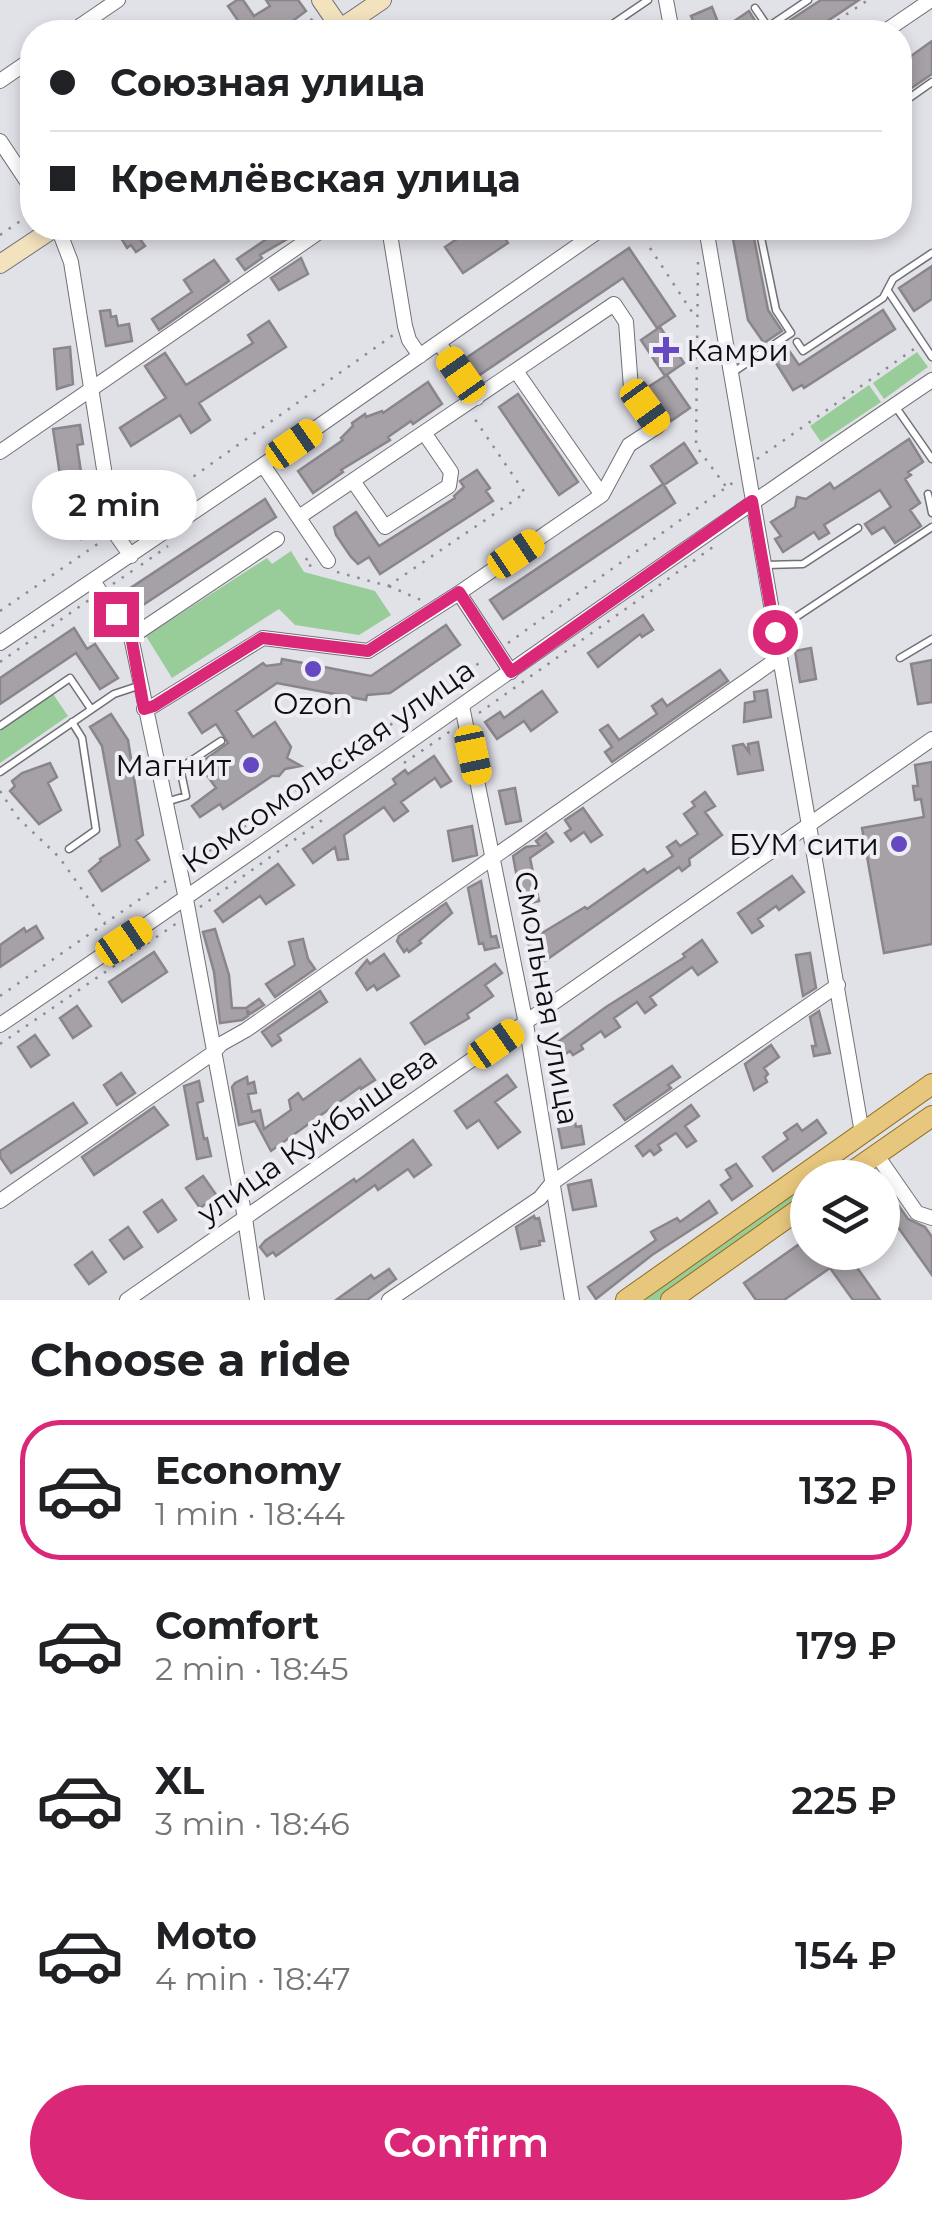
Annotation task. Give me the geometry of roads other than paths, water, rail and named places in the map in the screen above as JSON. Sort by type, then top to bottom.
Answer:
[{"type":"main road","points":[[355,20],[382,0]]},
{"type":"main road","points":[[0,264],[37,240]]},
{"type":"main road","points":[[626,1300],[932,1084]]},
{"type":"main road","points":[[868,1160],[932,1116]]},
{"type":"main road","points":[[862,1133],[876,1154]]},
{"type":"main road","points":[[671,1300],[790,1216]]},
{"type":"street","points":[[89,20],[118,0]]},
{"type":"street","points":[[902,20],[931,0]]},
{"type":"street","points":[[0,141],[20,171]]},
{"type":"street","points":[[61,240],[71,262],[114,532],[131,556]]},
{"type":"street","points":[[0,452],[308,240]]},
{"type":"street","points":[[391,240],[408,340],[420,356]]},
{"type":"street","points":[[0,643],[263,466],[586,240]]},
{"type":"street","points":[[708,240],[862,1133]]},
{"type":"street","points":[[144,709],[262,638],[368,651],[602,495],[629,445],[658,426],[631,388],[626,322],[614,304],[298,517]]},
{"type":"street","points":[[439,343],[471,402]]},
{"type":"street","points":[[516,371],[602,495]]},
{"type":"street","name":"Комсомольская улица","points":[[0,1024],[187,907],[464,714],[511,672],[752,501],[932,380]]},
{"type":"street","points":[[353,481],[385,527],[448,486],[450,472],[425,434]]},
{"type":"street","points":[[263,466],[329,567]]},
{"type":"street","points":[[131,636],[277,539]]},
{"type":"street","points":[[94,581],[131,636],[187,907],[246,1218],[257,1300]]},
{"type":"street","points":[[459,592],[511,672]]},
{"type":"street","points":[[0,1202],[780,657]]},
{"type":"street","name":"Смольная улица","points":[[464,714],[526,1024],[572,1300]]},
{"type":"street","name":"улица Куйбышева","points":[[128,1300],[932,740]]},
{"type":"street","points":[[390,1300],[540,1198],[552,1184],[838,984]]},
{"type":"street","points":[[876,1154],[918,1214],[932,1218]]},
{"type":"lane","points":[[619,20],[648,0]]},
{"type":"lane","points":[[778,20],[808,0]]},
{"type":"lane","points":[[754,8],[763,20]]},
{"type":"lane","points":[[731,373],[791,333],[776,310],[761,240]]},
{"type":"lane","points":[[797,342],[803,351],[883,298],[892,279],[932,253]]},
{"type":"lane","points":[[887,290],[932,357]]},
{"type":"lane","points":[[894,405],[932,459]]},
{"type":"lane","points":[[928,494],[932,514]]},
{"type":"lane","points":[[775,632],[932,527]]},
{"type":"lane","points":[[764,566],[803,564],[858,528]]},
{"type":"lane","points":[[900,658],[932,638]]},
{"type":"lane","points":[[0,726],[70,678],[91,709]]},
{"type":"lane","points":[[0,772],[114,694],[139,686]]},
{"type":"lane","points":[[68,848],[96,830],[82,738],[72,722]]},
{"type":"lane","points":[[165,802],[186,796],[180,768],[221,741]]},
{"type":"place","name":"Камри","points":[[666,350]]},
{"type":"place","name":"Ozon","points":[[313,669]]},
{"type":"place","name":"Магнит","points":[[251,765]]},
{"type":"place","name":"БУМ сити","points":[[899,844]]}]
